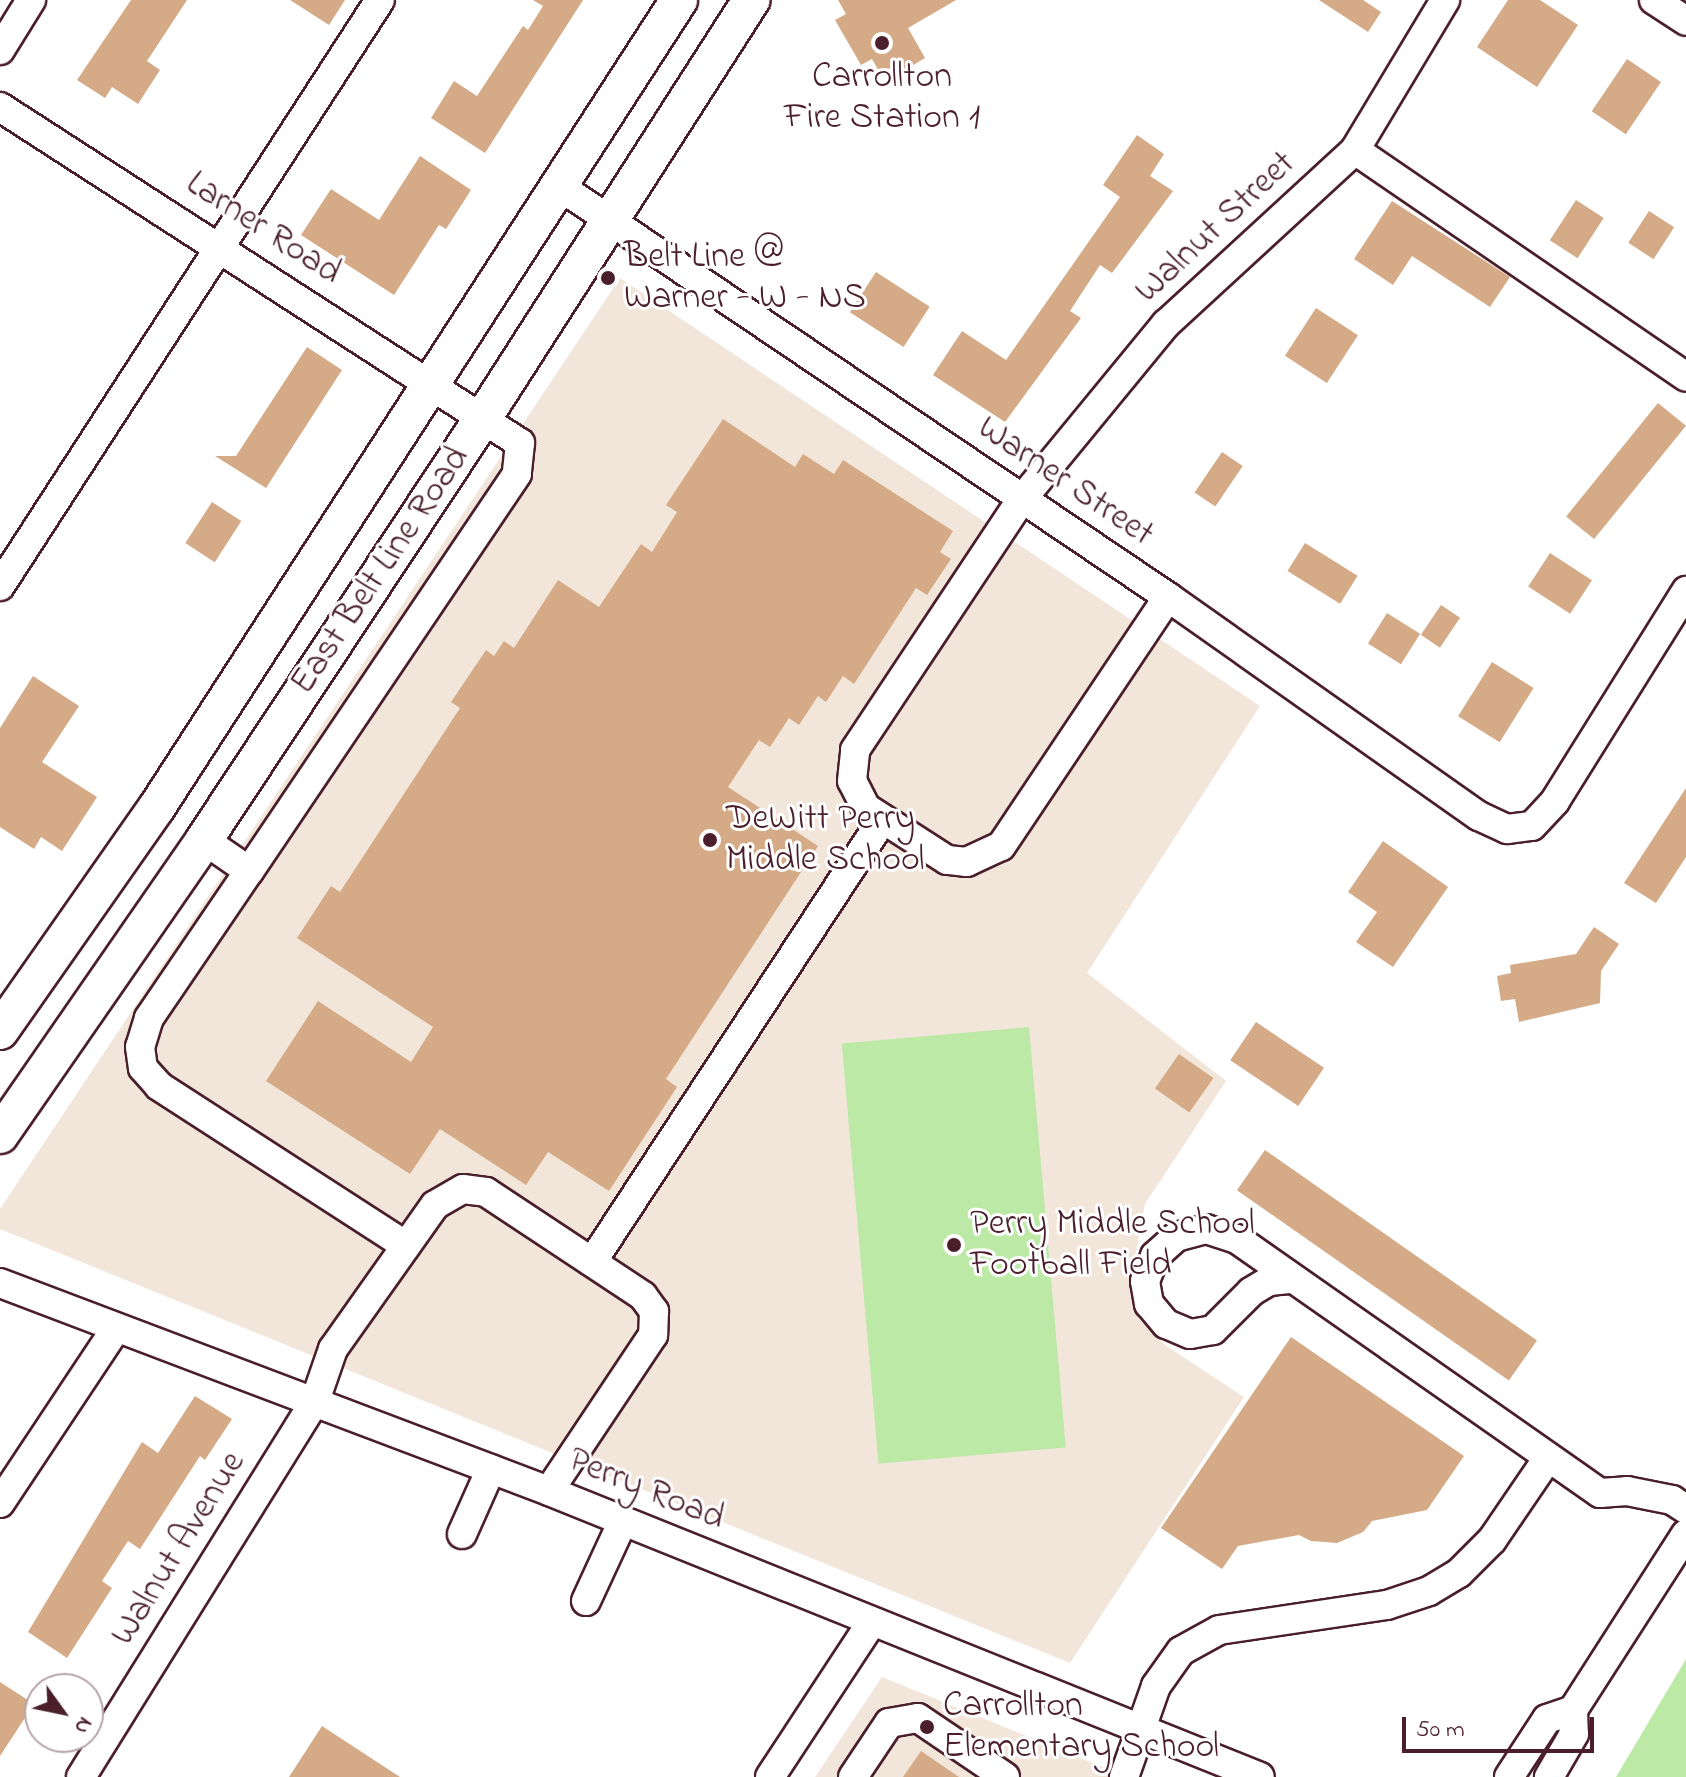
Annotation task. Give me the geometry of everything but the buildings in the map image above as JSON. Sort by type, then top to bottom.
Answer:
[{"type":"main road","name":"East Belt Line Road","points":[[0,1031],[157,807],[679,0]]},
{"type":"main road","name":"East Belt Line Road","points":[[0,1135],[204,840],[483,418],[751,0]]},
{"type":"street","points":[[0,50],[31,0]]},
{"type":"street","points":[[0,586],[223,248],[380,0]]},
{"type":"street","name":"Walnut Street","points":[[1168,597],[1001,846],[967,862],[947,860],[866,808],[852,781],[855,750],[1022,499],[1166,324],[1355,150],[1445,0]]},
{"type":"street","points":[[1654,0],[1686,21]]},
{"type":"street","name":"Larner Road","points":[[0,107],[223,248],[520,443],[517,474],[249,871]]},
{"type":"street","points":[[1355,150],[1686,377]]},
{"type":"street","name":"Warner Street","points":[[559,186],[1168,597],[1479,816],[1507,829],[1532,826],[1555,801],[1686,591]]},
{"type":"street","points":[[592,1262],[883,819]]},
{"type":"street","points":[[204,840],[249,871],[149,1018],[140,1047],[143,1068],[159,1086],[406,1246]]},
{"type":"street","name":"Walnut Avenue","points":[[81,1777],[315,1401],[333,1349],[435,1205],[463,1189],[486,1192],[643,1296],[654,1311],[653,1335],[549,1491]]},
{"type":"street","points":[[1289,1279],[1269,1281],[1251,1292],[1213,1330],[1190,1334],[1166,1324],[1149,1304],[1145,1281],[1155,1256],[1176,1237],[1206,1229],[1237,1239],[1289,1279],[1600,1493],[1627,1491],[1672,1500],[1686,1509]]},
{"type":"street","name":"Perry Road","points":[[0,1283],[115,1330],[315,1401],[549,1491],[1260,1777]]},
{"type":"street","points":[[0,1503],[115,1330]]},
{"type":"street","points":[[1124,1777],[1156,1686],[1181,1651],[1219,1630],[1387,1605],[1429,1591],[1459,1573],[1492,1540],[1548,1458]]},
{"type":"street","points":[[462,1534],[491,1469]]},
{"type":"street","points":[[586,1601],[623,1521]]},
{"type":"street","points":[[1549,1777],[1574,1734],[1573,1710],[1686,1534]]},
{"type":"street","points":[[770,1777],[871,1623]]},
{"type":"street","points":[[1509,1777],[1547,1719],[1573,1710]]},
{"type":"street","points":[[853,1777],[889,1723],[918,1718],[1005,1777]]},
{"type":"shaded area","name":"DeWitt Perry Middle School","points":[[620,278],[1260,706],[1087,973],[1226,1081],[1145,1204],[1130,1284],[1138,1318],[1165,1345],[1244,1397],[1070,1663],[0,1229],[0,1209]]},
{"type":"shaded area","name":"Carrollton Elementary School","points":[[882,1677],[1127,1777],[815,1777]]},
{"type":"green space","name":"Perry Middle School Football Field","points":[[1029,1027],[1066,1447],[878,1464],[842,1043]]},
{"type":"green space","points":[[1686,1659],[1686,1777],[1616,1777]]},
{"type":"place","name":"Carrollton Fire Station 1","points":[[882,43]]},
{"type":"place","name":"Belt Line @ Warner - W - NS","points":[[608,278]]},
{"type":"place","name":"DeWitt Perry Middle School","points":[[710,840]]},
{"type":"place","name":"Perry Middle School Football Field","points":[[954,1245]]},
{"type":"place","name":"Carrollton Elementary School","points":[[927,1727]]}]
